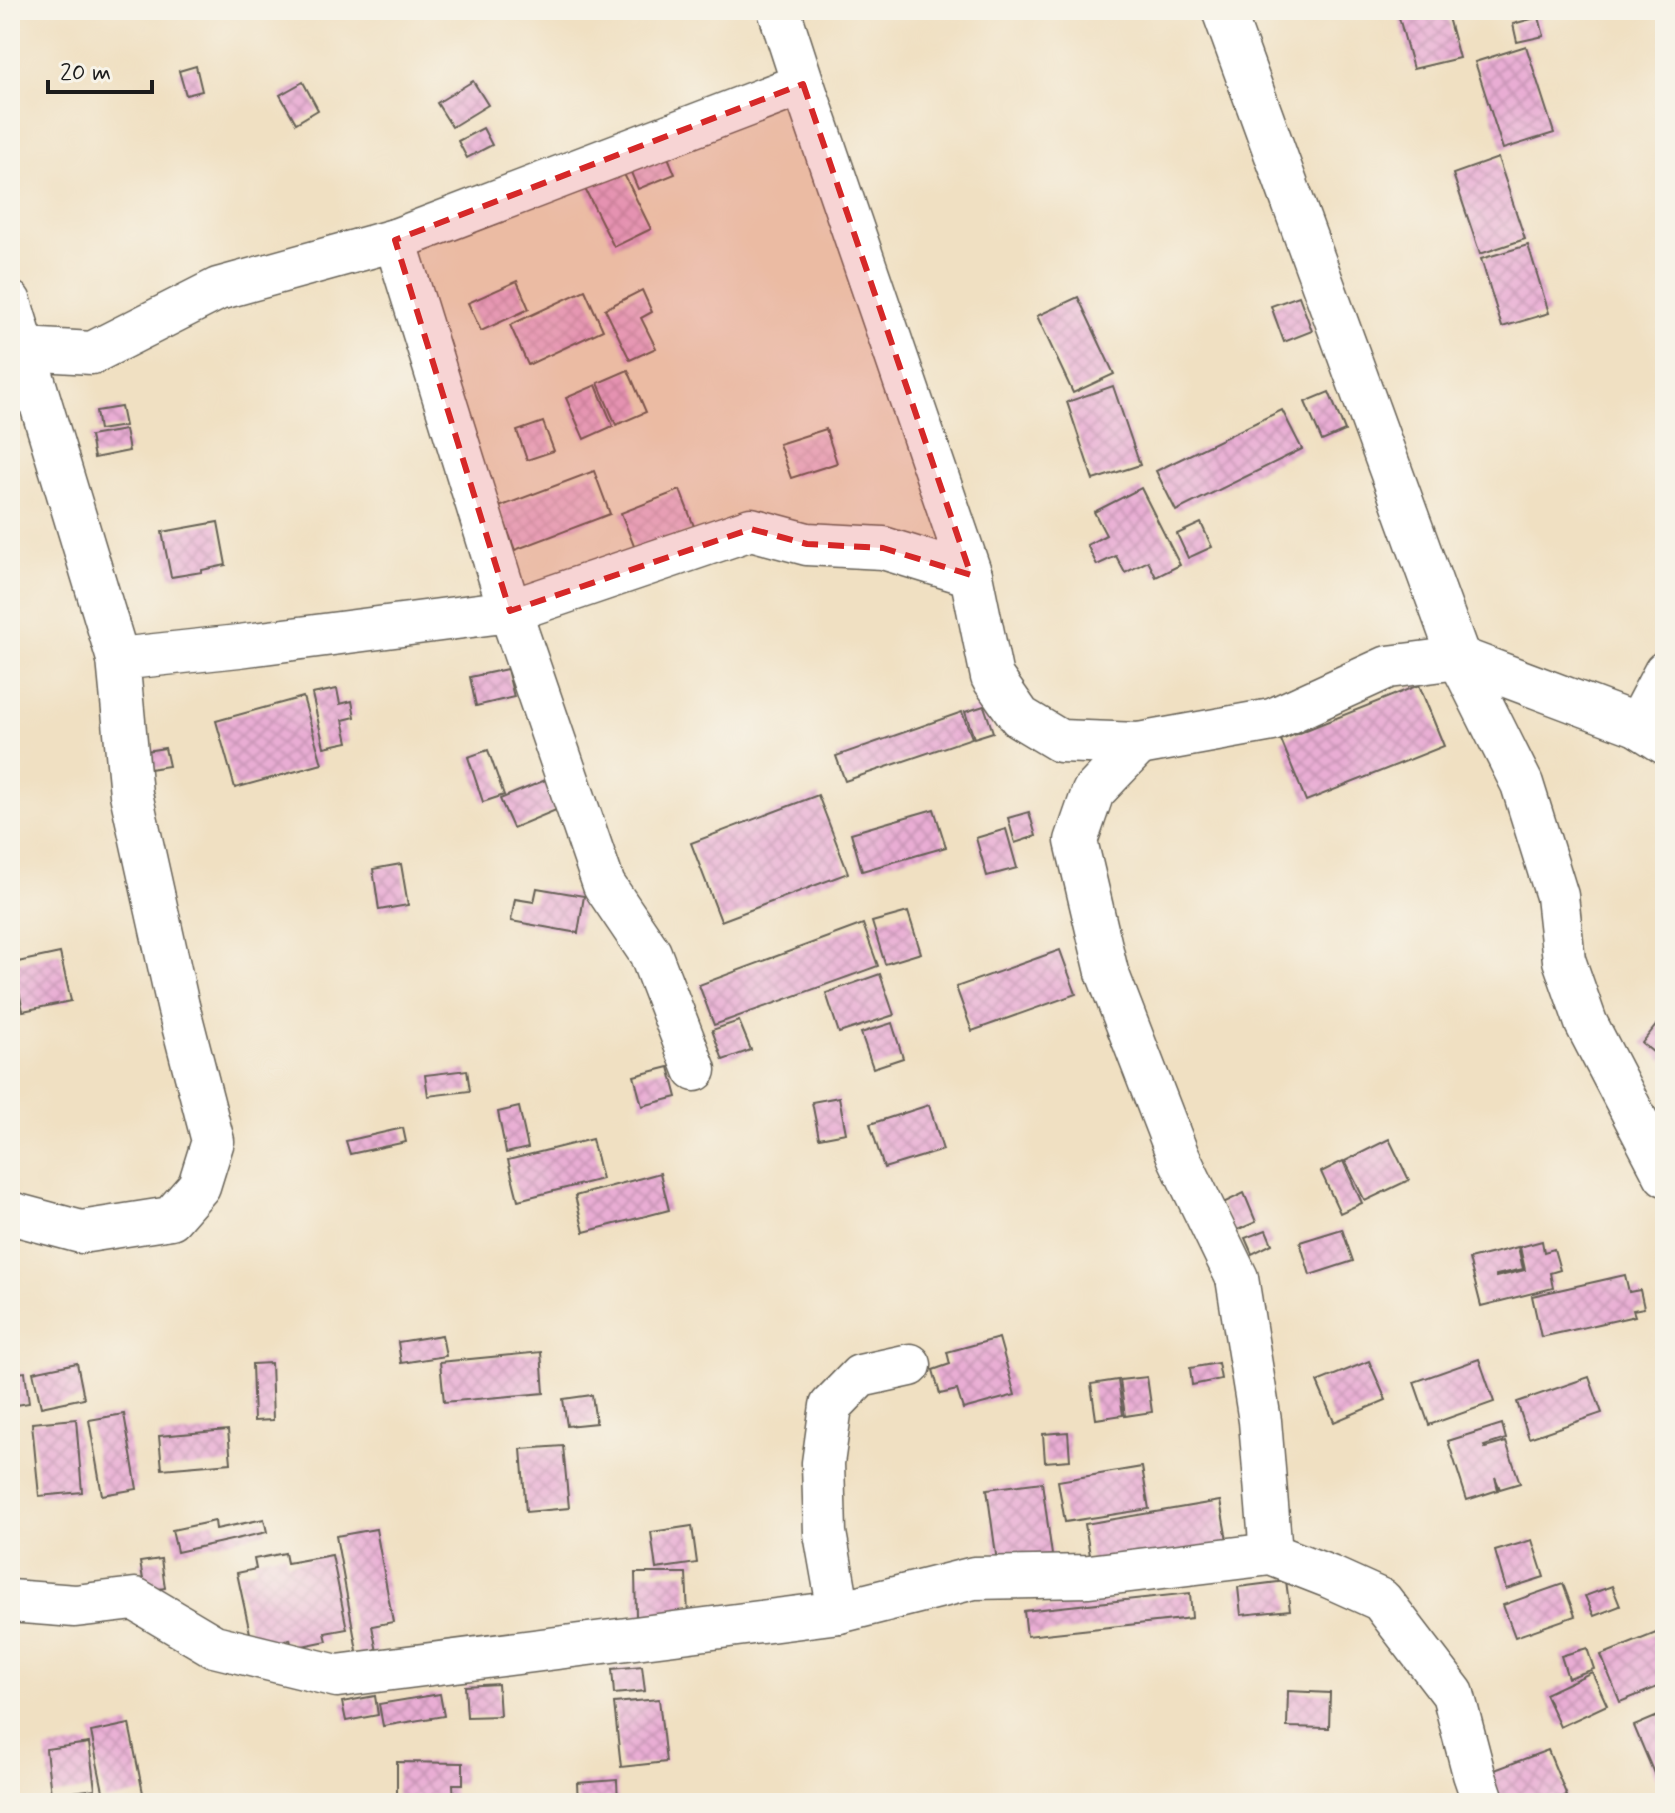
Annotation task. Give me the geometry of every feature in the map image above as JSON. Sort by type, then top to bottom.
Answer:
[{"type":"street","points":[[779,10],[971,575],[992,677],[1020,717],[1060,741],[1139,744],[1272,720],[1388,667],[1459,658],[1651,734],[1665,672]]},
{"type":"street","points":[[1223,10],[1459,658],[1522,784],[1557,896],[1564,960],[1586,1023],[1665,1175]]},
{"type":"street","points":[[24,349],[92,353],[218,289],[395,240],[803,84]]},
{"type":"street","points":[[395,240],[510,611],[604,885],[650,953],[695,1070]]},
{"type":"street","points":[[10,302],[118,659],[131,794],[178,1006],[213,1141],[199,1186],[171,1218],[81,1232],[10,1213]]},
{"type":"street","points":[[118,659],[510,611],[751,529],[807,544],[883,548],[971,575]]},
{"type":"street","points":[[1139,744],[1093,792],[1076,841],[1107,972],[1178,1156],[1237,1278],[1260,1421],[1271,1554]]},
{"type":"street","points":[[839,1612],[825,1533],[823,1463],[831,1406],[860,1376],[910,1365]]},
{"type":"street","points":[[10,1601],[75,1606],[135,1599],[214,1646],[337,1676],[839,1612],[974,1578],[1089,1576],[1271,1554],[1381,1600],[1453,1694],[1484,1803]]},
{"type":"highlighted area","points":[[803,84],[971,575],[883,548],[807,544],[751,529],[510,611],[395,240]]},
{"type":"building","points":[[1397,10],[1446,10],[1459,58],[1413,69]]},
{"type":"building","points":[[1539,17],[1544,36],[1517,42],[1513,24]]},
{"type":"building","points":[[1526,46],[1554,133],[1503,149],[1475,62]]},
{"type":"building","points":[[196,66],[202,91],[186,95],[179,71]]},
{"type":"building","points":[[473,81],[488,105],[452,127],[437,103]]},
{"type":"building","points":[[303,82],[318,110],[296,123],[280,95]]},
{"type":"building","points":[[483,128],[492,145],[467,158],[458,141]]},
{"type":"building","points":[[661,140],[675,174],[638,189],[624,156]]},
{"type":"building","points":[[1498,158],[1525,239],[1480,254],[1453,174]]},
{"type":"building","points":[[621,168],[651,229],[614,247],[584,187]]},
{"type":"building","points":[[1528,245],[1549,313],[1502,327],[1481,259]]},
{"type":"building","points":[[517,281],[529,309],[481,331],[468,303]]},
{"type":"building","points":[[585,290],[603,330],[528,365],[510,325]]},
{"type":"building","points":[[642,290],[652,312],[641,318],[656,348],[630,360],[605,309]]},
{"type":"building","points":[[1299,296],[1312,331],[1284,342],[1271,306]]},
{"type":"building","points":[[1078,297],[1114,374],[1073,393],[1037,316]]},
{"type":"building","points":[[628,370],[646,412],[616,425],[598,383]]},
{"type":"building","points":[[596,385],[613,426],[584,439],[566,398]]},
{"type":"building","points":[[1113,386],[1140,465],[1093,480],[1067,402]]},
{"type":"building","points":[[1329,392],[1345,431],[1322,441],[1305,402]]},
{"type":"building","points":[[121,407],[125,426],[99,430],[96,411]]},
{"type":"building","points":[[1282,410],[1302,449],[1176,511],[1156,471]]},
{"type":"building","points":[[543,422],[554,451],[527,460],[517,431]]},
{"type":"building","points":[[826,429],[837,463],[791,478],[779,444]]},
{"type":"building","points":[[125,430],[129,451],[94,458],[90,436]]},
{"type":"building","points":[[594,471],[610,514],[515,550],[499,507]]},
{"type":"building","points":[[1141,488],[1180,565],[1156,577],[1148,561],[1125,573],[1116,556],[1097,565],[1087,545],[1106,535],[1094,512]]},
{"type":"building","points":[[680,490],[695,529],[636,551],[621,513]]},
{"type":"building","points":[[218,522],[226,565],[171,577],[162,532]]},
{"type":"building","points":[[1201,523],[1212,547],[1188,558],[1177,534]]},
{"type":"building","points":[[507,669],[514,697],[476,706],[470,677]]},
{"type":"building","points":[[1419,685],[1444,746],[1306,801],[1281,740]]},
{"type":"building","points":[[337,689],[340,704],[352,701],[355,717],[343,720],[348,742],[324,747],[312,694]]},
{"type":"building","points":[[303,697],[322,764],[235,788],[216,721]]},
{"type":"building","points":[[984,706],[993,732],[974,738],[965,712]]},
{"type":"building","points":[[962,712],[972,738],[845,781],[836,756]]},
{"type":"building","points":[[165,748],[169,766],[136,771],[133,753]]},
{"type":"building","points":[[488,750],[504,795],[483,802],[468,757]]},
{"type":"building","points":[[555,776],[568,805],[513,828],[500,799]]},
{"type":"building","points":[[818,795],[848,873],[721,921],[691,843]]},
{"type":"building","points":[[934,809],[946,847],[862,871],[851,833]]},
{"type":"building","points":[[1029,812],[1036,836],[1015,843],[1008,818]]},
{"type":"building","points":[[1006,829],[1017,868],[987,876],[976,838]]},
{"type":"building","points":[[401,864],[408,905],[379,910],[373,869]]},
{"type":"building","points":[[537,888],[584,896],[578,933],[511,921],[515,899],[534,902]]},
{"type":"building","points":[[908,912],[921,953],[885,964],[872,922]]},
{"type":"building","points":[[863,924],[878,966],[714,1025],[699,985]]},
{"type":"building","points":[[1060,950],[1076,994],[972,1031],[956,987]]},
{"type":"building","points":[[60,953],[71,1001],[23,1011],[13,963]]},
{"type":"building","points":[[880,974],[894,1015],[839,1033],[826,993]]},
{"type":"building","points":[[1665,1014],[1665,1062],[1642,1043]]},
{"type":"building","points":[[739,1021],[751,1050],[723,1060],[712,1030]]},
{"type":"building","points":[[892,1023],[903,1058],[873,1068],[861,1033]]},
{"type":"building","points":[[669,1067],[677,1097],[642,1106],[634,1076]]},
{"type":"building","points":[[467,1070],[470,1091],[428,1096],[425,1075]]},
{"type":"building","points":[[839,1097],[846,1133],[819,1138],[812,1102]]},
{"type":"building","points":[[929,1105],[943,1150],[884,1168],[870,1124]]},
{"type":"building","points":[[519,1107],[528,1148],[506,1153],[498,1112]]},
{"type":"building","points":[[403,1128],[406,1142],[350,1154],[346,1141]]},
{"type":"building","points":[[592,1139],[602,1179],[518,1200],[508,1160]]},
{"type":"building","points":[[1389,1139],[1409,1180],[1365,1201],[1345,1161]]},
{"type":"building","points":[[1343,1161],[1362,1203],[1340,1213],[1321,1172]]},
{"type":"building","points":[[660,1173],[669,1210],[584,1232],[575,1196]]},
{"type":"building","points":[[1244,1193],[1256,1222],[1233,1232],[1221,1204]]},
{"type":"building","points":[[1342,1229],[1353,1261],[1310,1275],[1300,1242]]},
{"type":"building","points":[[1266,1230],[1272,1244],[1252,1254],[1245,1238]]},
{"type":"building","points":[[1542,1241],[1544,1252],[1554,1249],[1560,1270],[1550,1273],[1553,1288],[1481,1306],[1469,1259],[1518,1247],[1523,1269],[1496,1277],[1525,1270],[1520,1247]]},
{"type":"building","points":[[1625,1275],[1629,1292],[1640,1290],[1644,1308],[1633,1310],[1635,1316],[1541,1337],[1532,1296]]},
{"type":"building","points":[[442,1335],[446,1356],[401,1363],[398,1342]]},
{"type":"building","points":[[999,1338],[1015,1395],[963,1409],[957,1390],[940,1394],[933,1370],[950,1364],[947,1352]]},
{"type":"building","points":[[541,1352],[544,1393],[444,1402],[440,1362]]},
{"type":"building","points":[[1479,1359],[1494,1402],[1429,1425],[1414,1382]]},
{"type":"building","points":[[1369,1361],[1386,1400],[1334,1422],[1317,1382]]},
{"type":"building","points":[[77,1363],[84,1398],[41,1407],[33,1372]]},
{"type":"building","points":[[271,1363],[273,1420],[254,1421],[252,1364]]},
{"type":"building","points":[[1218,1363],[1221,1379],[1192,1385],[1190,1368]]},
{"type":"building","points":[[25,1372],[29,1403],[10,1406],[10,1374]]},
{"type":"building","points":[[1147,1377],[1152,1412],[1125,1416],[1120,1380]]},
{"type":"building","points":[[1589,1377],[1602,1413],[1529,1438],[1517,1402]]},
{"type":"building","points":[[1118,1380],[1123,1415],[1096,1419],[1091,1384]]},
{"type":"building","points":[[592,1395],[596,1423],[567,1426],[563,1399]]},
{"type":"building","points":[[124,1414],[137,1489],[102,1495],[89,1420]]},
{"type":"building","points":[[76,1419],[82,1492],[39,1496],[32,1423]]},
{"type":"building","points":[[1502,1424],[1506,1439],[1484,1446],[1506,1442],[1520,1483],[1500,1489],[1495,1477],[1498,1490],[1467,1500],[1448,1441]]},
{"type":"building","points":[[228,1430],[231,1463],[162,1469],[159,1436]]},
{"type":"building","points":[[1068,1432],[1070,1460],[1045,1462],[1043,1434]]},
{"type":"building","points":[[563,1446],[569,1508],[526,1512],[521,1449]]},
{"type":"building","points":[[1142,1467],[1149,1509],[1065,1522],[1058,1481]]},
{"type":"building","points":[[1042,1482],[1052,1555],[997,1562],[987,1489]]},
{"type":"building","points":[[1220,1501],[1228,1546],[1092,1568],[1085,1524]]},
{"type":"building","points":[[264,1519],[267,1532],[177,1552],[172,1530],[215,1521],[216,1529]]},
{"type":"building","points":[[692,1526],[697,1563],[656,1569],[651,1532]]},
{"type":"building","points":[[376,1529],[393,1622],[372,1626],[377,1652],[358,1656],[336,1536]]},
{"type":"building","points":[[1532,1540],[1544,1577],[1506,1589],[1495,1551]]},
{"type":"building","points":[[285,1553],[287,1563],[332,1555],[347,1629],[325,1633],[327,1641],[292,1648],[290,1639],[253,1647],[237,1573],[256,1569],[254,1559]]},
{"type":"building","points":[[161,1559],[165,1588],[145,1591],[140,1562]]},
{"type":"building","points":[[635,1573],[686,1573],[688,1615],[636,1616]]},
{"type":"building","points":[[1286,1581],[1290,1610],[1241,1615],[1238,1587]]},
{"type":"building","points":[[1563,1584],[1575,1616],[1515,1637],[1503,1605]]},
{"type":"building","points":[[1612,1586],[1620,1606],[1594,1616],[1585,1596]]},
{"type":"building","points":[[1190,1593],[1192,1618],[1027,1636],[1024,1611]]},
{"type":"building","points":[[1661,1631],[1665,1641],[1665,1684],[1620,1702],[1601,1655]]},
{"type":"building","points":[[1587,1648],[1594,1669],[1568,1678],[1561,1656]]},
{"type":"building","points":[[642,1666],[645,1691],[614,1694],[612,1669]]},
{"type":"building","points":[[1592,1672],[1607,1705],[1560,1727],[1545,1694]]},
{"type":"building","points":[[498,1684],[500,1716],[467,1717],[465,1686]]},
{"type":"building","points":[[1288,1691],[1330,1693],[1329,1728],[1287,1727]]},
{"type":"building","points":[[440,1694],[444,1716],[383,1726],[379,1704]]},
{"type":"building","points":[[375,1696],[378,1715],[346,1721],[342,1702]]},
{"type":"building","points":[[659,1699],[666,1762],[621,1767],[614,1703]]},
{"type":"building","points":[[1665,1713],[1665,1780],[1658,1783],[1634,1726]]},
{"type":"building","points":[[129,1724],[143,1793],[105,1801],[91,1732]]},
{"type":"building","points":[[89,1743],[95,1789],[51,1795],[46,1749]]},
{"type":"building","points":[[1548,1750],[1567,1796],[1550,1803],[1496,1803],[1484,1774]]},
{"type":"building","points":[[397,1762],[463,1763],[463,1784],[453,1784],[454,1803],[397,1803]]},
{"type":"building","points":[[617,1780],[618,1803],[578,1803],[577,1783]]},
{"type":"building","points":[[247,1800],[285,1800],[285,1803],[247,1803]]}]
